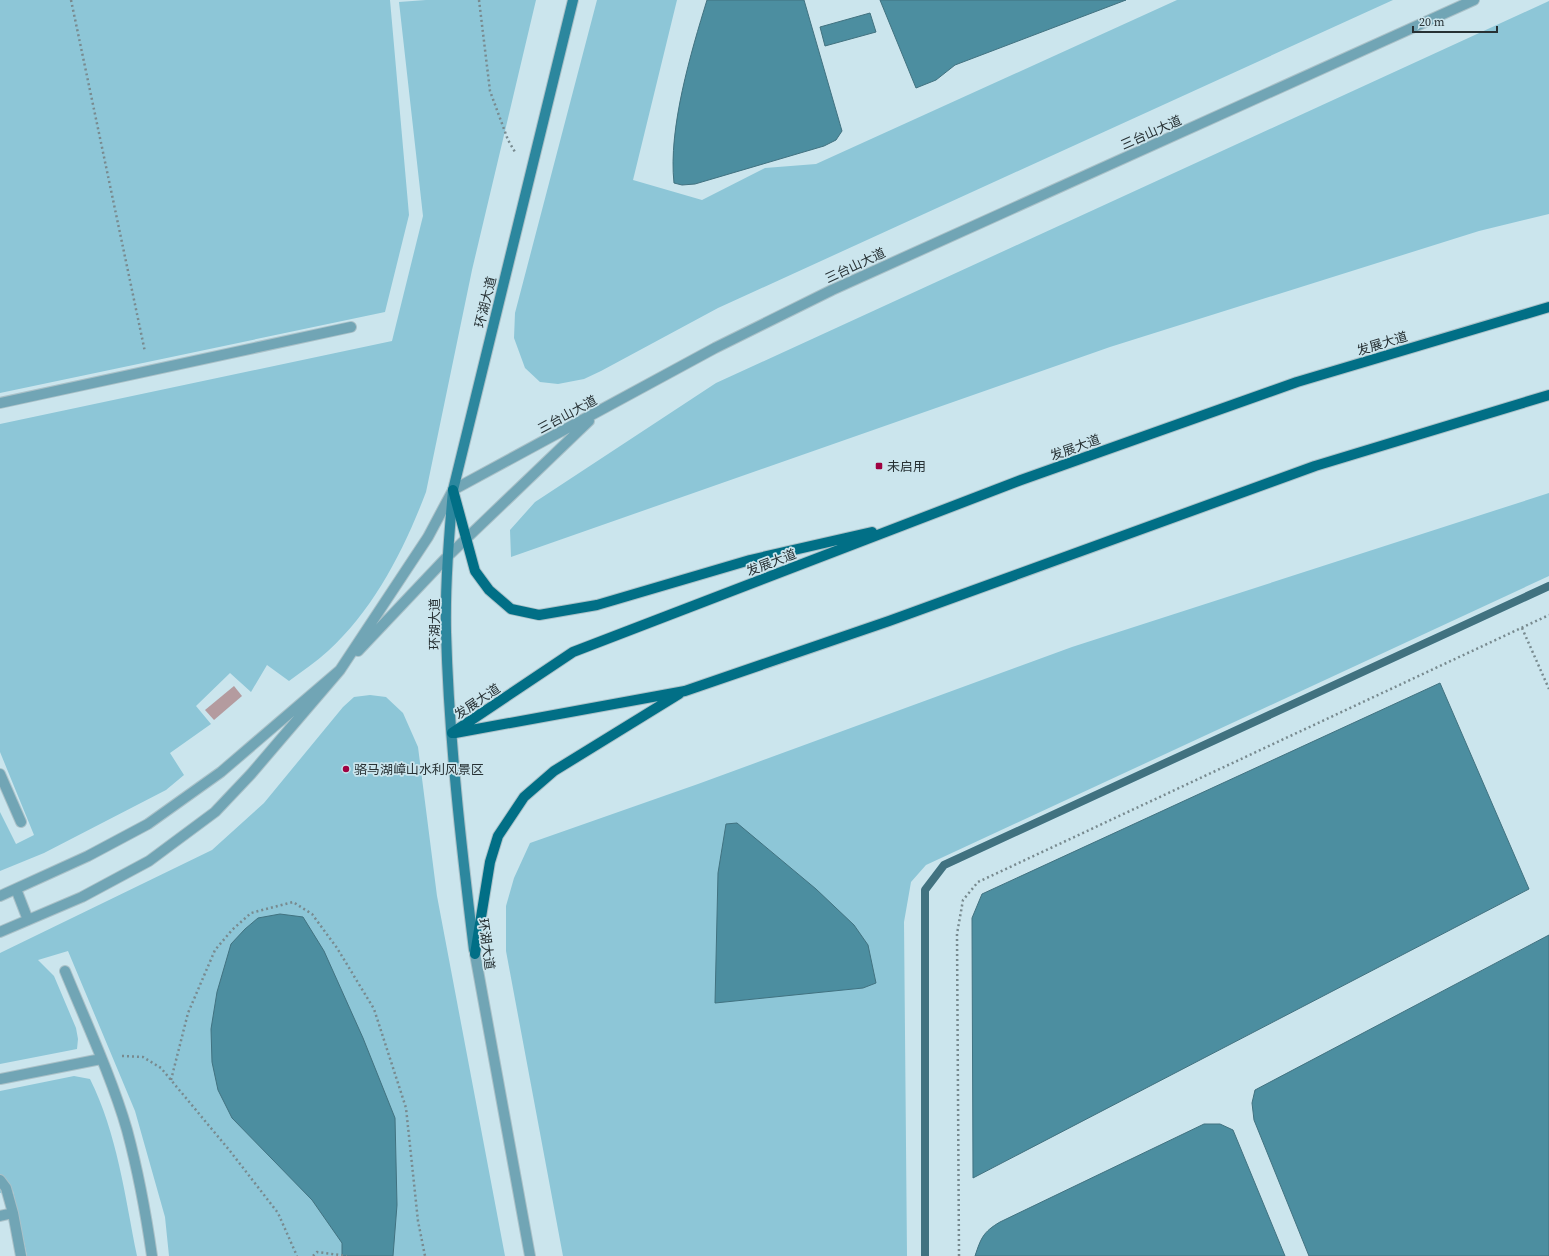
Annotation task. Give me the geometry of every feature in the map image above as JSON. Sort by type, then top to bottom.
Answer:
[{"type":"main road","name":"环湖大道","points":[[475,954],[460,840],[446,631],[447,557],[453,490],[573,0]]},
{"type":"main road","name":"发展大道","points":[[452,733],[573,652],[1021,480],[1297,382],[1549,307]]},
{"type":"main road","name":"发展大道","points":[[452,733],[685,691],[889,621],[1315,466],[1549,395]]},
{"type":"main road","points":[[453,490],[475,571],[489,590],[511,609],[539,614],[597,604],[750,560],[911,522]]},
{"type":"main road","points":[[475,954],[490,862],[498,836],[524,797],[554,771],[685,691]]},
{"type":"street","name":"三台山大道","points":[[453,490],[715,348],[832,290],[1474,0]]},
{"type":"street","points":[[0,403],[351,327]]},
{"type":"street","points":[[0,932],[82,897],[149,861],[215,812],[251,774],[340,670],[447,557],[597,413]]},
{"type":"street","points":[[0,896],[88,856],[148,824],[221,772],[340,670],[428,537],[453,490]]},
{"type":"street","points":[[0,774],[21,822]]},
{"type":"street","points":[[16,889],[28,920]]},
{"type":"street","name":"环湖大道","points":[[475,954],[530,1256]]},
{"type":"street","points":[[65,971],[101,1059],[126,1130],[147,1222],[152,1256]]},
{"type":"street","points":[[0,1079],[101,1059]]},
{"type":"street","points":[[0,1180],[6,1188],[13,1213],[21,1256]]},
{"type":"street","points":[[0,1216],[13,1213]]},
{"type":"path","points":[[71,0],[148,370]]},
{"type":"path","points":[[478,0],[490,91],[508,140],[529,177]]},
{"type":"path","points":[[959,1256],[957,934],[963,900],[978,882],[1549,615]]},
{"type":"path","points":[[1522,628],[1549,689]]},
{"type":"path","points":[[171,1080],[188,1013],[215,950],[232,930],[252,913],[293,902],[312,914],[336,948],[374,1009],[406,1108],[418,1221],[425,1256]]},
{"type":"path","points":[[101,1059],[123,1056],[143,1056],[160,1068],[230,1151],[278,1213],[297,1256]]},
{"type":"path","points":[[313,1256],[316,1252],[347,1256]]},
{"type":"shaded area","points":[[0,0],[390,0],[409,215],[385,312],[0,393]]},
{"type":"shaded area","points":[[426,0],[536,0],[472,270],[426,492],[408,535],[386,578],[360,617],[319,659],[289,681],[267,665],[251,692],[230,673],[196,706],[211,724],[170,753],[184,775],[166,790],[44,853],[0,871],[0,812],[16,844],[34,835],[0,752],[0,424],[392,341],[423,216],[399,2]]},
{"type":"shaded area","points":[[597,0],[677,0],[633,180],[702,200],[765,168],[816,164],[1177,0],[1393,0],[718,308],[584,379],[558,384],[540,382],[525,368],[514,338],[515,313]]},
{"type":"shaded area","points":[[707,0],[804,0],[842,131],[836,140],[824,146],[695,184],[682,185],[674,183],[674,139],[682,91]]},
{"type":"shaded area","points":[[880,0],[1126,0],[955,65],[936,80],[916,88]]},
{"type":"shaded area","points":[[1549,1],[1549,214],[1479,231],[1110,347],[511,557],[510,530],[535,502],[716,383]]},
{"type":"shaded area","points":[[870,13],[876,32],[825,46],[820,27]]},
{"type":"shaded area","points":[[1549,493],[1549,576],[926,865],[911,882],[904,922],[907,1256],[563,1256],[506,951],[506,906],[514,878],[530,843],[698,784],[1072,647]]},
{"type":"shaded area","points":[[1440,683],[1529,889],[973,1178],[972,918],[982,894]]},
{"type":"shaded area","points":[[370,695],[386,697],[403,713],[418,747],[437,896],[505,1256],[169,1256],[165,1217],[135,1111],[68,951],[38,960],[54,976],[76,1028],[78,1039],[77,1049],[0,1064],[0,953],[212,850],[264,803],[343,707],[354,697]]},
{"type":"shaded area","points":[[737,823],[816,889],[854,925],[868,945],[876,983],[863,988],[715,1003],[718,873],[726,824]]},
{"type":"shaded area","points":[[280,914],[303,917],[324,951],[363,1038],[395,1118],[397,1205],[393,1256],[342,1256],[342,1243],[312,1200],[232,1118],[218,1090],[212,1062],[211,1029],[217,992],[231,944],[258,918]]},
{"type":"shaded area","points":[[1549,935],[1549,1256],[1309,1256],[1254,1120],[1252,1103],[1255,1090]]},
{"type":"shaded area","points":[[74,1076],[90,1079],[107,1121],[119,1165],[137,1256],[27,1256],[13,1191],[0,1193],[0,1091]]},
{"type":"shaded area","points":[[1204,1124],[1220,1124],[1233,1130],[1285,1256],[975,1256],[983,1236],[1000,1222]]},
{"type":"building","points":[[234,686],[242,696],[214,720],[205,710]]},
{"type":"waterway","points":[[925,1256],[925,890],[944,865],[1549,586]]},
{"type":"place","name":"未启用","points":[[879,466]]},
{"type":"place","name":"骆马湖嶂山水利风景区","points":[[346,769]]}]
